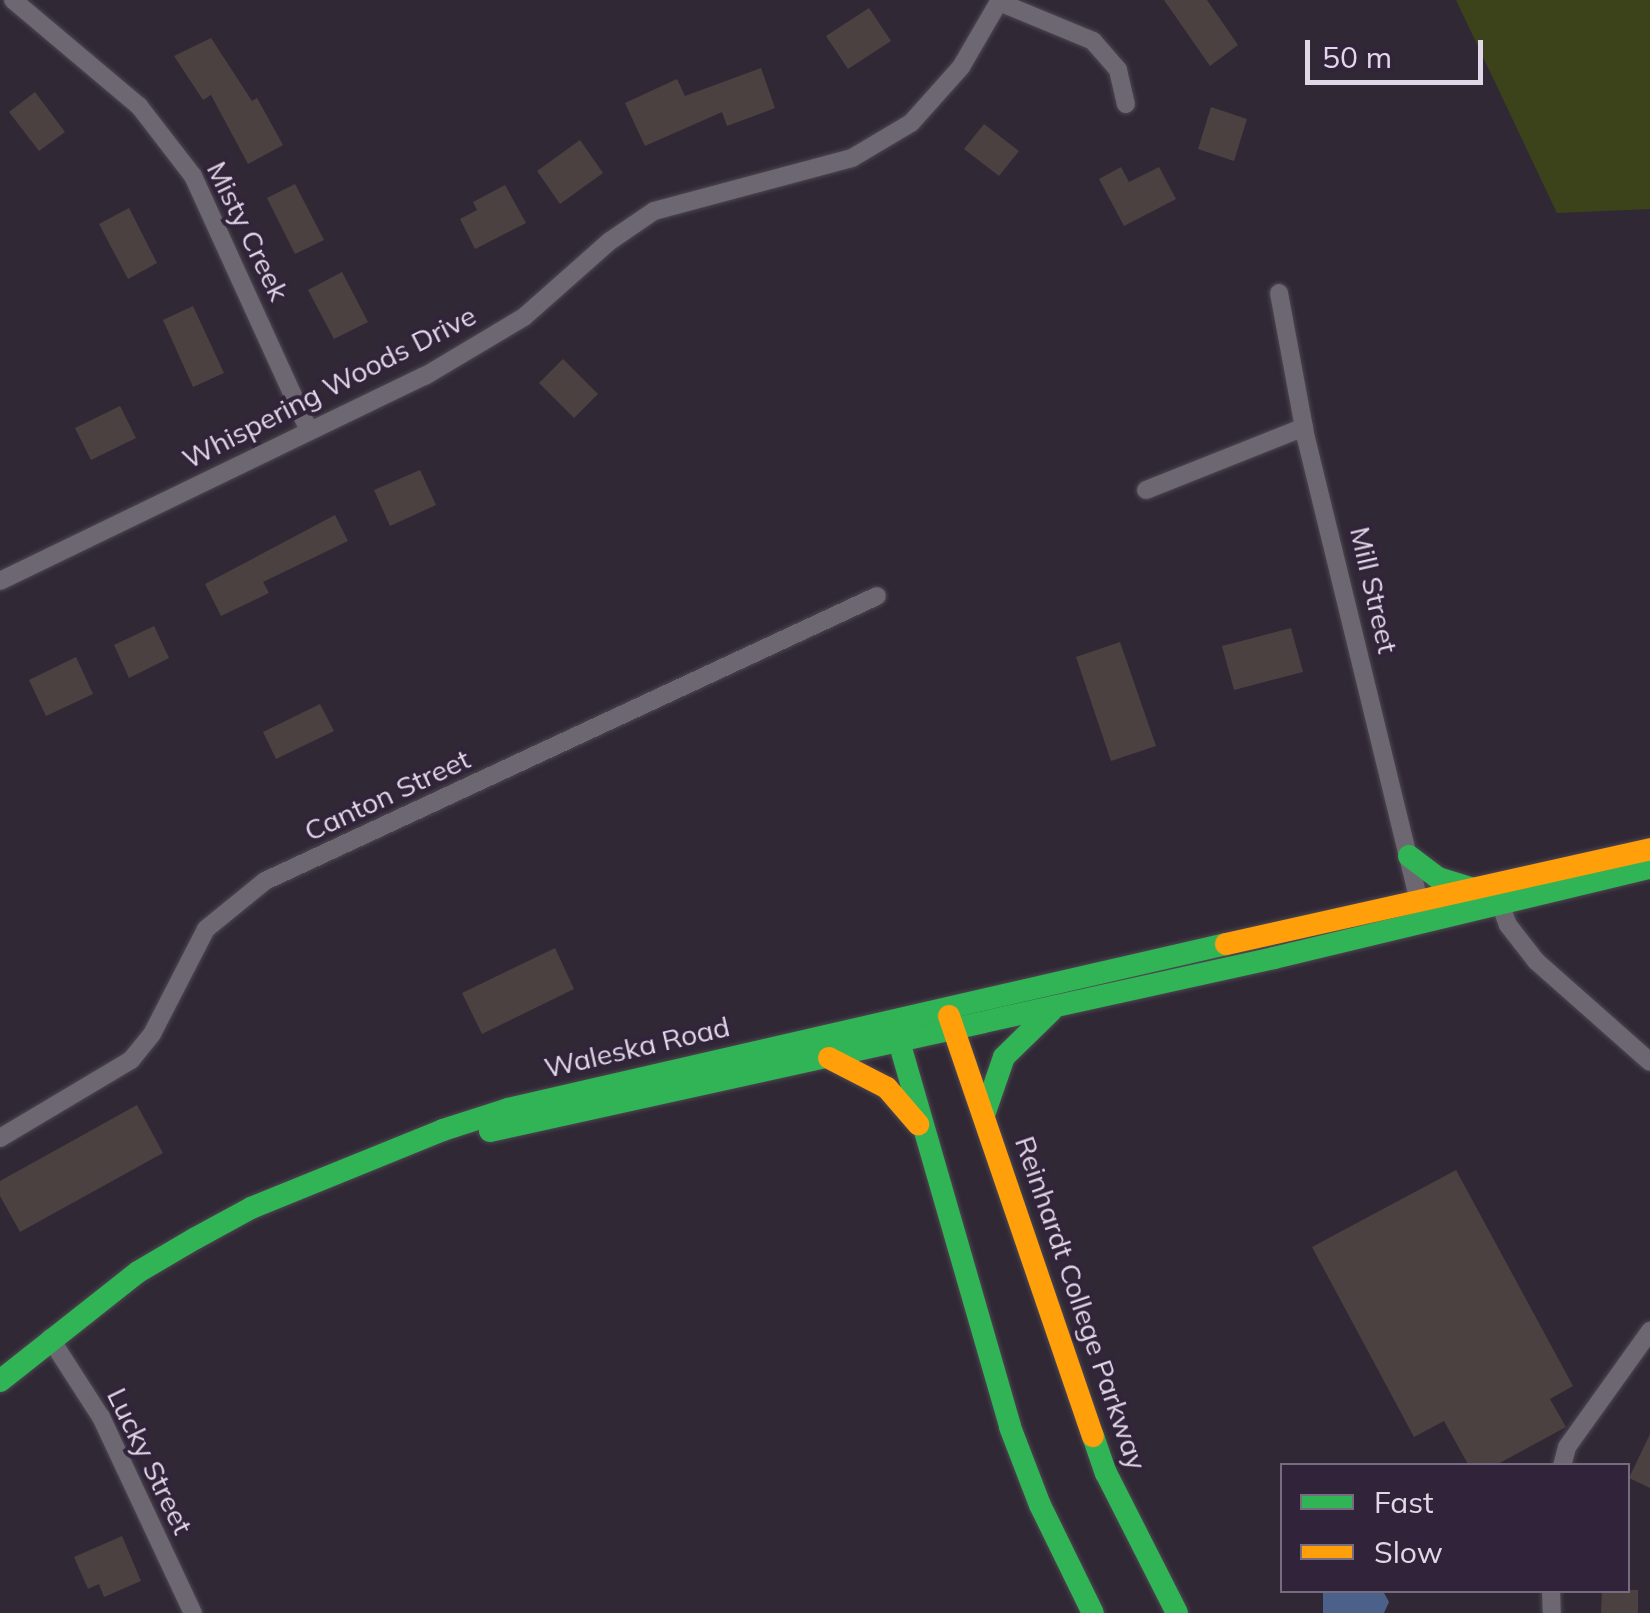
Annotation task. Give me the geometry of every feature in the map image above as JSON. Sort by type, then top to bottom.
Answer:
[{"type":"main road","points":[[1420,900],[1650,849]]},
{"type":"main road","points":[[1409,856],[1438,878],[1472,889]]},
{"type":"main road","points":[[984,1116],[988,1093],[1004,1057],[1032,1025],[1056,1007],[1501,906],[1650,868]]},
{"type":"main road","name":"Waleska Road","points":[[0,1381],[138,1272],[251,1208],[400,1147],[508,1109],[1420,900]]},
{"type":"main road","name":"Reinhardt College Parkway","points":[[945,1006],[1106,1472],[1177,1613]]},
{"type":"main road","name":"Waleska Road","points":[[400,1147],[1056,1007]]},
{"type":"main road","points":[[893,1018],[973,1308],[1025,1468],[1093,1613]]},
{"type":"main road","points":[[829,1058],[888,1088],[925,1134]]},
{"type":"street","name":"Misty Creek","points":[[13,0],[139,106],[194,176],[256,305],[308,431]]},
{"type":"street","name":"Whispering Woods Drive","points":[[0,580],[425,376],[524,317],[610,241],[654,211],[852,158],[911,122],[961,66],[999,1]]},
{"type":"street","points":[[999,1],[1093,41],[1118,70],[1126,104]]},
{"type":"street","name":"Mill Street","points":[[1279,292],[1304,428],[1420,900]]},
{"type":"street","points":[[1146,490],[1304,428]]},
{"type":"street","name":"Canton Street","points":[[0,1138],[131,1060],[152,1034],[206,928],[265,880],[876,596]]},
{"type":"street","points":[[1501,906],[1508,925],[1536,961],[1650,1062]]},
{"type":"street","points":[[1563,1463],[1567,1447],[1650,1331]]},
{"type":"street","name":"Lucky Street","points":[[50,1338],[101,1417],[193,1613]]},
{"type":"green space","points":[[1456,0],[1650,0],[1650,209],[1557,213]]},
{"type":"water","points":[[1323,1593],[1384,1593],[1389,1602],[1384,1613],[1323,1613]]},
{"type":"building","points":[[1164,0],[1207,0],[1238,45],[1210,66]]},
{"type":"building","points":[[869,8],[891,41],[848,69],[826,36]]},
{"type":"building","points":[[211,38],[252,101],[257,98],[283,145],[248,164],[211,95],[203,100],[174,56]]},
{"type":"building","points":[[761,68],[775,108],[727,126],[722,112],[645,146],[625,103],[677,79],[685,96]]},
{"type":"building","points":[[35,92],[65,132],[39,151],[9,112]]},
{"type":"building","points":[[1211,107],[1247,119],[1234,161],[1198,149]]},
{"type":"building","points":[[984,124],[1019,151],[999,176],[964,149]]},
{"type":"building","points":[[580,140],[603,173],[560,204],[537,171]]},
{"type":"building","points":[[1121,167],[1129,182],[1159,167],[1176,199],[1124,226],[1099,179]]},
{"type":"building","points":[[295,184],[324,240],[295,254],[267,198]]},
{"type":"building","points":[[505,185],[526,223],[475,249],[460,219],[477,210],[473,202]]},
{"type":"building","points":[[129,208],[157,263],[128,279],[99,224]]},
{"type":"building","points":[[342,272],[368,322],[334,339],[308,290]]},
{"type":"building","points":[[193,306],[224,373],[193,387],[163,320]]},
{"type":"building","points":[[563,359],[598,394],[574,418],[539,383]]},
{"type":"building","points":[[120,406],[136,438],[91,460],[75,428]]},
{"type":"building","points":[[420,470],[436,505],[390,526],[374,490]]},
{"type":"building","points":[[335,515],[348,541],[263,582],[269,593],[221,616],[205,584]]},
{"type":"building","points":[[154,626],[169,658],[129,678],[114,645]]},
{"type":"building","points":[[1291,628],[1303,672],[1234,690],[1222,646]]},
{"type":"building","points":[[1120,642],[1156,746],[1111,761],[1076,657]]},
{"type":"building","points":[[76,657],[93,694],[46,716],[29,680]]},
{"type":"building","points":[[320,704],[334,731],[276,759],[263,732]]},
{"type":"building","points":[[555,948],[574,989],[482,1034],[462,993]]},
{"type":"building","points":[[137,1105],[163,1153],[20,1232],[0,1196],[0,1181]]},
{"type":"building","points":[[1456,1170],[1573,1386],[1550,1399],[1566,1427],[1500,1463],[1467,1463],[1444,1421],[1414,1437],[1312,1247]]},
{"type":"building","points":[[1650,1434],[1650,1488],[1630,1476]]},
{"type":"building","points":[[122,1536],[141,1581],[104,1597],[99,1584],[88,1589],[74,1557]]},
{"type":"building","points":[[1638,1590],[1638,1613],[1601,1613],[1602,1593]]},
{"type":"traffic: fast","points":[[1409,856],[1438,878],[1470,888]]},
{"type":"traffic: fast","points":[[490,1131],[1274,958],[1650,868]]},
{"type":"traffic: fast","points":[[0,1381],[138,1272],[196,1238],[251,1208],[443,1130],[508,1109],[1226,944]]},
{"type":"traffic: fast","points":[[984,1115],[1004,1057],[1051,1011]]},
{"type":"traffic: fast","points":[[894,1024],[1010,1427],[1040,1505],[1093,1613]]},
{"type":"traffic: fast","points":[[1093,1436],[1106,1473],[1177,1613]]},
{"type":"traffic: slow","points":[[1226,944],[1650,849]]},
{"type":"traffic: slow","points":[[949,1016],[1093,1436]]},
{"type":"traffic: slow","points":[[829,1058],[887,1088],[918,1124]]}]
